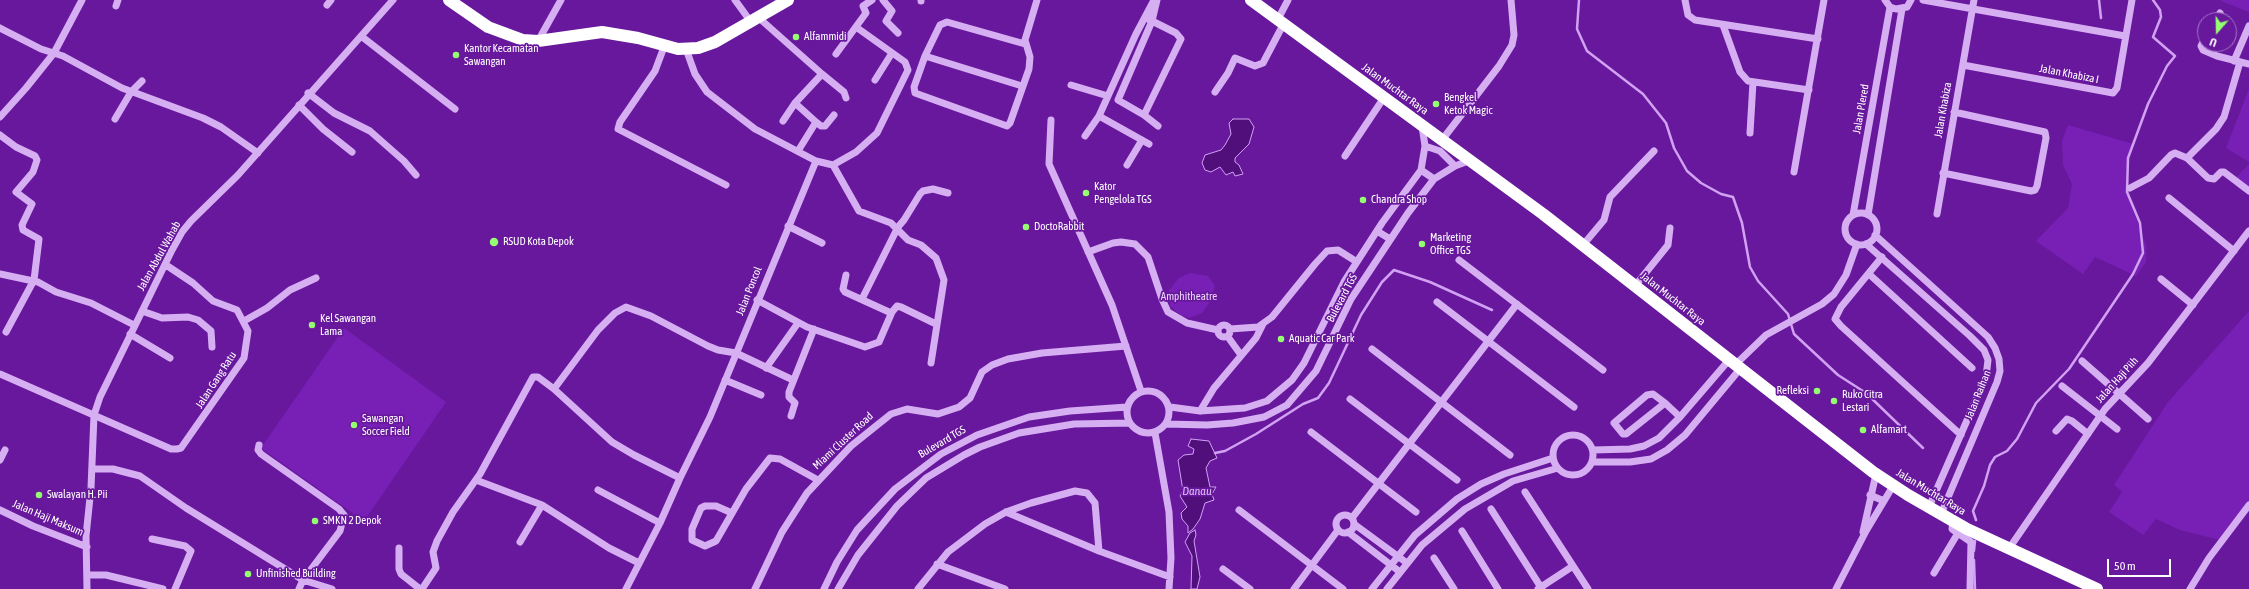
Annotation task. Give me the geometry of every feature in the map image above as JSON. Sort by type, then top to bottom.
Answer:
[{"type":"highway","points":[[453,1],[479,22],[499,32],[523,40],[538,41],[602,32],[624,34],[659,45],[686,49],[714,42],[788,0]]},
{"type":"highway","name":"Jalan Muchtar Raya","points":[[1251,0],[1471,160],[1583,245],[1893,486],[1953,521],[1962,531],[1987,539],[2008,550],[2097,589]]},
{"type":"street","points":[[0,117],[54,53],[82,0]]},
{"type":"street","name":"Jalan Abdul Wahab","points":[[87,589],[87,547],[94,415],[100,396],[130,334],[132,324],[142,311],[187,226],[258,153],[308,93],[393,0]]},
{"type":"street","points":[[538,41],[561,0]]},
{"type":"street","points":[[735,0],[755,20],[844,92],[846,98]]},
{"type":"street","points":[[836,54],[866,13],[859,0]]},
{"type":"street","points":[[863,6],[872,0]]},
{"type":"street","points":[[883,0],[892,11],[887,21],[898,34]]},
{"type":"street","points":[[1025,44],[947,22],[940,24],[925,56],[914,87],[915,93],[1007,126],[1010,123],[1029,69],[1030,57],[1025,44],[1037,0]]},
{"type":"street","points":[[1085,136],[1099,116],[1144,17],[1155,0]]},
{"type":"street","points":[[1155,0],[1152,21],[1118,100],[1144,115],[1158,126]]},
{"type":"street","points":[[1215,92],[1230,71],[1236,58],[1255,66],[1263,63],[1281,21],[1288,0]]},
{"type":"street","points":[[1442,140],[1505,57],[1512,45],[1514,28],[1510,0]]},
{"type":"street","points":[[1685,0],[1687,13],[1690,18],[1723,26],[1818,39]]},
{"type":"street","points":[[1794,172],[1824,0]]},
{"type":"street","points":[[1885,0],[1890,7],[1902,9]]},
{"type":"street","points":[[1868,215],[1902,9],[1911,0]]},
{"type":"street","points":[[1923,0],[1972,10],[2125,36],[2132,0]]},
{"type":"street","name":"Jalan Khabiza","points":[[1937,214],[1974,0]]},
{"type":"street","name":"Jalan Plered","points":[[1853,215],[1890,7]]},
{"type":"street","points":[[1144,17],[1176,33],[1181,39],[1144,115]]},
{"type":"street","points":[[1723,26],[1740,72],[1748,81],[1808,90]]},
{"type":"street","points":[[2187,158],[2216,128],[2224,117],[2237,61],[2249,26]]},
{"type":"street","points":[[686,49],[699,82],[707,92],[755,129],[816,161],[833,165],[856,152],[877,133],[884,122],[908,70],[905,62],[856,27]]},
{"type":"street","points":[[0,28],[41,49],[54,53],[131,92],[203,118],[221,127],[258,153]]},
{"type":"street","points":[[361,36],[455,109]]},
{"type":"street","name":"Jalan Khabiza I","points":[[1962,64],[2112,93],[2117,88],[2125,36]]},
{"type":"street","points":[[659,45],[655,71],[620,122],[618,128],[726,185]]},
{"type":"street","points":[[2212,52],[2249,64]]},
{"type":"street","points":[[875,80],[892,53]]},
{"type":"street","points":[[925,56],[1022,86]]},
{"type":"street","points":[[783,122],[795,103],[822,74]]},
{"type":"street","points":[[115,119],[131,92],[142,81]]},
{"type":"street","points":[[1750,132],[1753,82]]},
{"type":"street","points":[[1071,85],[1108,96]]},
{"type":"street","points":[[308,93],[334,113],[370,131],[404,160],[416,176]]},
{"type":"street","points":[[1345,156],[1385,96]]},
{"type":"street","points":[[795,103],[821,126],[825,126],[834,115]]},
{"type":"street","points":[[299,105],[323,129],[352,152]]},
{"type":"street","points":[[1872,112],[1884,114]]},
{"type":"street","points":[[1943,173],[2034,191],[2038,186],[2046,138],[2044,132],[1954,112]]},
{"type":"street","points":[[1099,116],[1146,142],[1127,165]]},
{"type":"street","points":[[1051,120],[1049,164],[1112,305],[1142,391]]},
{"type":"street","points":[[798,151],[816,122]]},
{"type":"street","name":"Bulevard TGS","points":[[1170,407],[1200,411],[1235,410],[1267,401],[1289,383],[1304,363],[1341,287],[1377,231],[1398,204],[1421,170],[1425,146],[1422,124]]},
{"type":"street","points":[[0,135],[16,147],[35,156],[37,160],[33,172],[16,192],[32,204],[22,227],[23,230],[39,239],[34,280],[6,332]]},
{"type":"street","points":[[1425,146],[1440,151],[1456,166]]},
{"type":"street","points":[[1583,245],[1604,220],[1610,197],[1654,151]]},
{"type":"street","points":[[2130,188],[2149,178],[2171,155],[2177,154],[2187,158],[2208,178],[2212,179],[2224,172],[2249,191]]},
{"type":"street","name":"Bulevard TGS","points":[[1166,424],[1207,425],[1240,422],[1264,417],[1287,405],[1316,371],[1351,299],[1408,213],[1434,179],[1456,166],[1471,160]]},
{"type":"street","name":"Jalan Poncol","points":[[626,589],[660,523],[705,428],[816,161]]},
{"type":"street","points":[[833,165],[859,211],[898,227],[908,240],[921,245],[932,253],[940,266],[944,280],[936,324],[932,363]]},
{"type":"street","points":[[1421,170],[1434,179]]},
{"type":"street","points":[[862,300],[898,227],[923,191],[933,189],[948,193]]},
{"type":"street","points":[[2170,198],[2234,251]]},
{"type":"street","points":[[1398,204],[1408,213]]},
{"type":"street","points":[[1858,213],[1868,215],[1876,224],[1875,235],[1866,244],[1851,242],[1845,231],[1848,219],[1853,215],[1858,213]]},
{"type":"street","points":[[788,226],[822,243]]},
{"type":"street","points":[[1635,286],[1668,245],[1670,228]]},
{"type":"street","points":[[1377,231],[1390,239]]},
{"type":"street","name":"Jalan Haji Piih","points":[[2008,550],[2100,417],[2118,394],[2148,363],[2249,231]]},
{"type":"street","name":"Jalan Raihan","points":[[1875,235],[1992,343],[1999,359],[1999,376],[1941,514]]},
{"type":"street","points":[[1088,252],[1113,243],[1121,242],[1135,244],[1148,257],[1168,312],[1187,323],[1218,330]]},
{"type":"street","points":[[1593,450],[1644,446],[1659,438],[1766,335],[1822,304],[1834,294],[1846,275],[1857,244]]},
{"type":"street","name":"Jalan Raihan","points":[[1866,244],[1978,344],[1988,360],[1986,377],[1929,507]]},
{"type":"street","points":[[1218,330],[1224,324],[1230,329],[1248,329],[1263,324],[1272,318],[1327,251],[1338,250],[1357,262]]},
{"type":"street","points":[[1882,257],[1837,312],[1835,316],[1837,322],[1961,435]]},
{"type":"street","points":[[1459,260],[1603,370]]},
{"type":"street","points":[[166,265],[193,283],[213,301],[237,310],[244,322],[267,308],[290,290],[316,278]]},
{"type":"street","points":[[0,274],[34,280],[60,293],[83,300],[132,324]]},
{"type":"street","points":[[1869,274],[1972,368]]},
{"type":"street","points":[[846,275],[843,290],[886,312],[892,312]]},
{"type":"street","points":[[2161,279],[2193,305]]},
{"type":"street","points":[[757,300],[798,323],[850,342],[870,347],[878,342],[892,312],[897,306],[936,324]]},
{"type":"street","points":[[1437,302],[1488,343],[1574,407]]},
{"type":"street","points":[[1348,532],[1353,521],[1380,484],[1517,304]]},
{"type":"street","points":[[554,389],[598,330],[615,313],[626,307],[651,316],[718,350],[736,353],[793,380]]},
{"type":"street","points":[[142,311],[162,318],[188,317],[198,320],[211,331],[212,347]]},
{"type":"street","points":[[1956,324],[1964,316]]},
{"type":"street","name":"Jalan Gang Ratu","points":[[94,415],[171,449],[178,450],[181,448],[244,358],[248,331],[244,322]]},
{"type":"street","points":[[766,368],[798,323]]},
{"type":"street","points":[[1200,411],[1214,388],[1256,338],[1263,324]]},
{"type":"street","points":[[790,416],[795,403],[788,395],[814,329]]},
{"type":"street","points":[[1228,336],[1230,329]]},
{"type":"street","points":[[1218,330],[1220,336],[1228,336]]},
{"type":"street","points":[[130,334],[170,358]]},
{"type":"street","points":[[1228,336],[1241,355]]},
{"type":"street","name":"Miami Cluster Road","points":[[755,589],[769,556],[790,518],[818,480],[866,432],[896,411],[912,409],[938,414],[963,405],[970,398],[982,372],[992,365],[1008,359],[1042,353],[1126,346]]},
{"type":"street","points":[[1372,349],[1510,455]]},
{"type":"street","points":[[2082,361],[2148,419]]},
{"type":"street","points":[[1592,462],[1630,462],[1651,459],[1668,450],[1685,435],[1735,364]]},
{"type":"street","points":[[0,374],[94,415]]},
{"type":"street","points":[[399,548],[400,572],[418,588],[436,568],[433,552],[434,546],[453,512],[476,480],[532,378],[538,378],[554,389],[612,442],[634,456],[680,478]]},
{"type":"street","points":[[725,380],[761,396]]},
{"type":"street","points":[[2062,386],[2117,429]]},
{"type":"street","points":[[1149,390],[1162,395],[1170,407],[1170,415],[1166,424],[1155,433],[1141,432],[1130,423],[1127,415],[1127,407],[1130,400],[1142,391],[1149,390]]},
{"type":"street","points":[[1665,404],[1626,434],[1623,434],[1614,423],[1647,395],[1653,394],[1665,404],[1680,417]]},
{"type":"street","points":[[1350,400],[1457,480]]},
{"type":"street","name":"Bulevard TGS","points":[[824,589],[837,562],[857,530],[895,489],[941,454],[977,434],[1029,417],[1127,407]]},
{"type":"street","points":[[1972,410],[1982,415]]},
{"type":"street","points":[[2056,431],[2067,419],[2072,421],[2088,434]]},
{"type":"street","name":"Bulevard TGS","points":[[838,589],[868,540],[897,506],[926,478],[964,455],[1001,439],[1038,429],[1074,424],[1130,423]]},
{"type":"street","points":[[1311,432],[1416,512]]},
{"type":"street","points":[[1155,433],[1169,512],[1169,589]]},
{"type":"street","points":[[1569,436],[1584,438],[1593,450],[1592,462],[1587,471],[1577,475],[1566,474],[1558,468],[1553,458],[1557,443],[1569,436]]},
{"type":"street","points":[[259,445],[258,450],[261,454],[339,509],[344,515],[340,531],[303,580],[299,589]]},
{"type":"street","points":[[0,460],[5,450]]},
{"type":"street","points":[[732,513],[716,506],[705,506],[699,513],[692,529],[692,540],[701,545],[712,544],[721,534],[732,513],[759,470],[770,458],[780,459],[818,480]]},
{"type":"street","points":[[1372,589],[1391,564],[1431,520],[1457,499],[1481,484],[1504,474],[1553,458]]},
{"type":"street","points":[[1387,589],[1422,545],[1444,525],[1477,501],[1514,481],[1558,468]]},
{"type":"street","points":[[92,469],[122,470],[150,481],[182,505],[303,580],[332,589]]},
{"type":"street","points":[[1861,540],[1876,474]]},
{"type":"street","points":[[476,480],[542,505],[609,548],[639,564]]},
{"type":"street","points":[[1836,589],[1861,540],[1893,486]]},
{"type":"street","points":[[598,490],[660,523]]},
{"type":"street","points":[[918,589],[937,564],[955,545],[1006,512],[1057,495],[1079,491],[1087,493],[1095,503],[1100,551]]},
{"type":"street","points":[[1525,492],[1588,589]]},
{"type":"street","points":[[1870,495],[1884,501]]},
{"type":"street","points":[[520,542],[542,505]]},
{"type":"street","points":[[2190,589],[2209,558],[2249,505]]},
{"type":"street","points":[[1491,509],[1540,588],[1573,566]]},
{"type":"street","name":"Jalan Haji Maksum","points":[[0,510],[33,526],[87,547]]},
{"type":"street","points":[[1239,510],[1343,589]]},
{"type":"street","points":[[1006,512],[1100,551],[1170,577]]},
{"type":"street","points":[[1338,530],[1336,523],[1339,517],[1345,515],[1407,563]]},
{"type":"street","points":[[1338,530],[1348,532],[1400,572]]},
{"type":"street","points":[[1294,589],[1338,530]]},
{"type":"street","points":[[1462,531],[1498,589]]},
{"type":"street","points":[[1934,573],[1962,531],[1971,542],[1970,589]]},
{"type":"street","points":[[152,539],[185,546],[191,551],[175,589]]},
{"type":"street","points":[[1434,558],[1454,589]]},
{"type":"street","points":[[937,564],[1005,589]]},
{"type":"street","points":[[1223,570],[1250,589]]},
{"type":"street","points":[[88,575],[96,574],[116,577],[163,589]]},
{"type":"green space","points":[[2249,0],[2249,12],[2221,1]]},
{"type":"green space","points":[[2249,89],[2249,162],[2226,148]]},
{"type":"green space","points":[[2068,125],[2133,144],[2127,169],[2127,191],[2146,246],[2146,262],[2136,276],[2095,257],[2083,274],[2036,241],[2068,208],[2072,184],[2063,165],[2062,141]]},
{"type":"green space","points":[[2249,164],[2249,195],[2233,181]]},
{"type":"green space","name":"Amphitheatre","points":[[1190,273],[1208,276],[1215,286],[1209,303],[1202,313],[1189,318],[1181,315],[1170,306],[1169,290],[1179,278]]},
{"type":"green space","points":[[2249,311],[2249,502],[2220,540],[2180,530],[2156,519],[2143,535],[2109,512],[2122,492],[2114,485],[2168,402]]},
{"type":"green space","name":"Sawangan Soccer Field","points":[[344,328],[446,402],[364,521],[261,448]]},
{"type":"water","points":[[1233,119],[1249,119],[1254,127],[1249,144],[1235,158],[1235,162],[1239,165],[1243,174],[1235,176],[1233,172],[1226,175],[1220,167],[1211,172],[1205,170],[1202,163],[1205,155],[1221,150],[1225,145],[1231,134],[1229,123]]},
{"type":"water","name":"Danau","points":[[1191,439],[1209,441],[1217,458],[1210,461],[1206,468],[1210,487],[1216,487],[1212,494],[1214,500],[1205,503],[1200,519],[1188,533],[1188,526],[1182,519],[1181,513],[1187,507],[1180,496],[1183,491],[1178,460],[1184,455],[1193,454],[1194,449],[1188,446]]},
{"type":"water","points":[[1195,530],[1196,535],[1194,541],[1200,577],[1197,589],[1191,589],[1192,556],[1185,542],[1190,533]]},
{"type":"waterway","points":[[1579,0],[1577,29],[1587,51],[1643,94],[1666,123],[1674,148],[1687,171],[1701,183],[1721,194],[1733,197],[1742,223],[1750,267],[1758,281],[1788,314],[1794,334],[1838,375],[1866,393],[1923,448]]},
{"type":"waterway","points":[[2099,0],[2101,18]]},
{"type":"waterway","points":[[1976,520],[1973,511],[1984,486],[1990,465],[1995,457],[2007,451],[2017,439],[2036,403],[2069,369],[2133,274],[2143,253],[2140,223],[2127,192],[2128,158],[2148,104],[2167,66],[2175,56],[2153,37],[2161,17],[2160,10],[2153,0]]},
{"type":"waterway","points":[[1215,453],[1225,451],[1256,434],[1303,404],[1318,398],[1329,383],[1361,315],[1382,282],[1394,270],[1430,282],[1492,310]]},
{"type":"waterway","points":[[1974,551],[1975,541]]},
{"type":"waterway","points":[[1974,560],[1975,589]]},
{"type":"place","name":"Alfammidi","points":[[796,37]]},
{"type":"place","name":"Kantor Kecamatan Sawangan","points":[[456,55]]},
{"type":"place","name":"Bengkel Ketok Magic","points":[[1436,104]]},
{"type":"place","name":"Kator Pengelola TGS","points":[[1086,193]]},
{"type":"place","name":"Chandra Shop","points":[[1363,200]]},
{"type":"place","name":"DoctoRabbit","points":[[1026,227]]},
{"type":"place","name":"RSUD Kota Depok","points":[[494,242]]},
{"type":"place","name":"Marketing Office TGS","points":[[1422,244]]},
{"type":"place","name":"Kel Sawangan Lama","points":[[312,325]]},
{"type":"place","name":"Aquatic Car Park","points":[[1281,339]]},
{"type":"place","name":"Refleksi","points":[[1817,391]]},
{"type":"place","name":"Ruko Citra Lestari","points":[[1834,401]]},
{"type":"place","name":"Sawangan Soccer Field","points":[[354,425]]},
{"type":"place","name":"Alfamart","points":[[1863,430]]},
{"type":"place","name":"Swalayan H. Pii","points":[[39,495]]},
{"type":"place","name":"SMKN 2 Depok","points":[[315,521]]},
{"type":"place","name":"Unfinished Building","points":[[248,574]]}]
